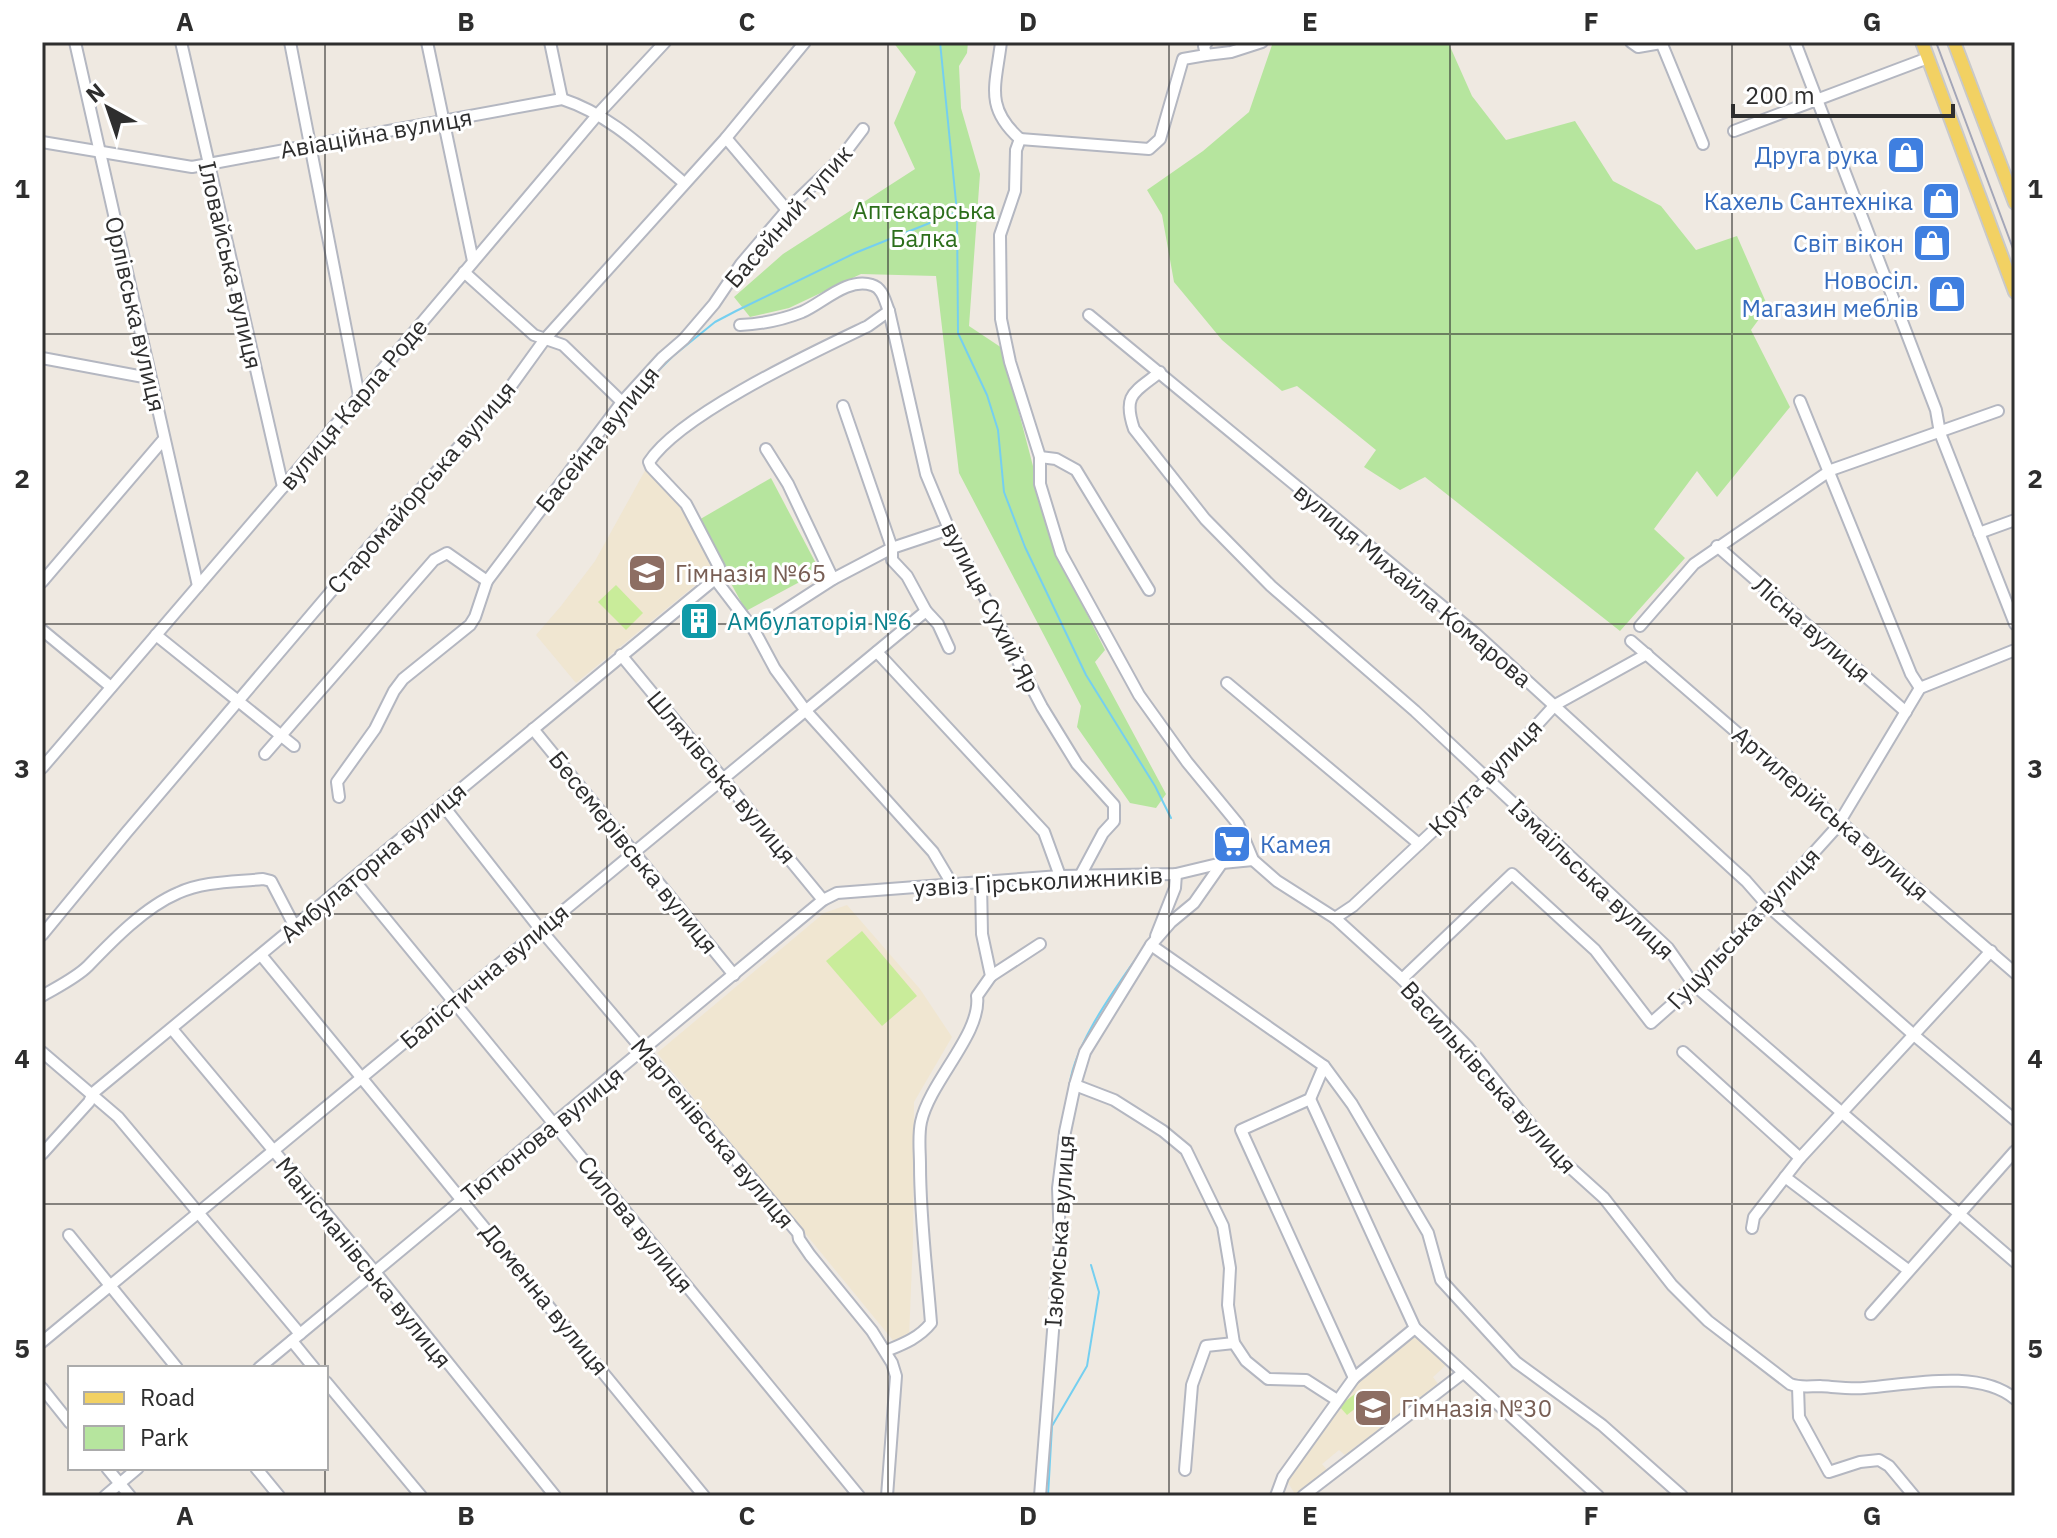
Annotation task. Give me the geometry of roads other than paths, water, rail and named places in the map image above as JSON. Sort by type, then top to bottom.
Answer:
[{"type":"main road","points":[[1922,42],[2015,292]]},
{"type":"main road","points":[[1954,42],[2015,203]]},
{"type":"street","name":"Орлівська вулиця","points":[[75,42],[198,586]]},
{"type":"street","name":"Іловайська вулиця","points":[[181,42],[283,487]]},
{"type":"street","points":[[290,42],[359,396]]},
{"type":"street","points":[[427,42],[473,261]]},
{"type":"street","points":[[550,42],[562,99],[599,113],[684,183]]},
{"type":"street","name":"Старомайорська вулиця","points":[[42,935],[368,548],[501,400],[545,339],[726,138],[805,42]]},
{"type":"street","points":[[1001,42],[994,94],[997,111],[1005,125],[1020,139],[1149,149],[1160,139],[1183,59],[1231,52],[1262,42]]},
{"type":"street","points":[[1206,55],[1204,46],[1207,42]]},
{"type":"street","points":[[1631,42],[1638,47],[1661,42],[1703,144]]},
{"type":"street","points":[[1795,42],[1936,410],[1940,433],[2015,624]]},
{"type":"street","name":"вулиця Карла Роде","points":[[42,768],[599,113],[662,44]]},
{"type":"street","points":[[1734,131],[1928,58]]},
{"type":"street","name":"Авіаційна вулиця","points":[[42,142],[192,167],[562,99]]},
{"type":"street","name":"Басейний тупик","points":[[714,304],[741,264],[787,210],[841,158],[863,129]]},
{"type":"street","points":[[726,138],[787,210]]},
{"type":"street","name":"Васильківська вулиця","points":[[1020,139],[1016,150],[1015,191],[1000,235],[1001,319],[1010,362],[1040,457],[1040,484],[1061,553],[1139,695],[1187,762],[1238,824],[1253,860],[1277,881],[1335,918],[1402,979],[1468,1047],[1553,1152],[1604,1198],[1672,1285],[1708,1321],[1798,1387]]},
{"type":"street","points":[[464,272],[534,335],[563,345],[622,402]]},
{"type":"street","points":[[740,325],[776,321],[805,311],[859,284],[878,288],[889,311],[868,326],[715,407],[676,434],[656,451],[649,462],[686,504],[719,567],[715,579],[754,630],[775,669],[806,711],[933,852],[952,884]]},
{"type":"street","name":"Басейна вулиця","points":[[339,797],[337,782],[375,729],[403,679],[470,625],[487,581],[622,402],[714,304]]},
{"type":"street","name":"вулиця Сухий Яр","points":[[889,311],[926,474],[949,529],[1042,707],[1077,764],[1114,805],[1114,821],[1103,833],[1080,876]]},
{"type":"street","name":"вулиця Михайла Комарова","points":[[1089,315],[1476,634],[1746,881],[1768,906],[2015,1120]]},
{"type":"street","points":[[42,358],[149,378]]},
{"type":"street","name":"Ізмаїльська вулиця","points":[[1160,372],[1133,394],[1128,411],[1134,429],[1196,507],[1271,586],[1488,778],[1668,948],[1694,985],[2015,1262]]},
{"type":"street","points":[[1800,401],[1831,470],[1911,674],[1920,688],[2015,650]]},
{"type":"street","points":[[843,406],[892,548],[892,560],[907,576],[926,611],[938,624],[949,648]]},
{"type":"street","points":[[1640,626],[1694,564],[1831,470],[1998,411]]},
{"type":"street","points":[[42,582],[164,439]]},
{"type":"street","points":[[766,449],[788,484],[833,579]]},
{"type":"street","points":[[1040,457],[1056,459],[1076,470],[1149,590]]},
{"type":"street","points":[[1979,533],[2015,520]]},
{"type":"street","points":[[754,630],[833,579],[892,548],[949,529]]},
{"type":"street","name":"Лісна вулиця","points":[[1717,546],[1906,712]]},
{"type":"street","points":[[265,754],[441,555],[447,553],[487,581]]},
{"type":"street","name":"Амбулаторна вулиця","points":[[42,1154],[89,1102],[93,1093],[715,579]]},
{"type":"street","name":"Балістична вулиця","points":[[42,1342],[926,611]]},
{"type":"street","points":[[42,630],[111,687]]},
{"type":"street","points":[[156,635],[294,746]]},
{"type":"street","name":"Артилерійська вулиця","points":[[1631,641],[2015,973]]},
{"type":"street","points":[[877,652],[1044,832],[1060,876]]},
{"type":"street","name":"Крута вулиця","points":[[1335,918],[1353,906],[1488,778],[1555,705],[1647,654]]},
{"type":"street","name":"Шляхівська вулиця","points":[[621,655],[823,900]]},
{"type":"street","points":[[1227,683],[1419,844]]},
{"type":"street","name":"Гуцульська вулиця","points":[[1402,979],[1512,874],[1595,950],[1651,1023],[1694,985],[1841,821],[1920,688]]},
{"type":"street","name":"Бесемерівська вулиця","points":[[533,729],[734,975]]},
{"type":"street","name":"Мартенівська вулиця","points":[[442,804],[540,929],[798,1233],[810,1255],[886,1351],[896,1376],[887,1496]]},
{"type":"street","name":"узвіз Гірськолижників","points":[[823,900],[837,893],[1060,876],[1176,874],[1222,863],[1253,860]]},
{"type":"street","name":"Ізюмська вулиця","points":[[1040,1496],[1060,1242],[1058,1188],[1075,1085],[1085,1052],[1153,943],[1171,922],[1194,903],[1222,863]]},
{"type":"street","name":"Ізюмська вулиця","points":[[1153,943],[1175,888],[1176,874]]},
{"type":"street","points":[[42,996],[87,968],[96,956],[162,902],[202,885],[263,879],[271,881],[295,927]]},
{"type":"street","name":"Силова вулиця","points":[[353,879],[859,1496]]},
{"type":"street","points":[[981,882],[982,934],[991,976]]},
{"type":"street","name":"Тютюнова вулиця","points":[[261,1366],[823,900]]},
{"type":"street","points":[[1153,943],[1324,1066],[1352,1104],[1428,1233],[1441,1280],[1516,1362],[1602,1425],[1682,1496]]},
{"type":"street","points":[[886,1351],[911,1340],[931,1323],[920,1189],[920,1125],[929,1096],[972,1027],[979,1008],[977,996],[991,976],[1040,944]]},
{"type":"street","points":[[1752,1228],[1754,1217],[1800,1158],[1991,951]]},
{"type":"street","name":"Доменна вулиця","points":[[261,955],[704,1496]]},
{"type":"street","name":"Манісманівська вулиця","points":[[172,1029],[375,1272],[555,1496]]},
{"type":"street","points":[[42,1052],[93,1093],[132,1133],[198,1210],[296,1338],[313,1366]]},
{"type":"street","points":[[1683,1052],[1800,1158]]},
{"type":"street","points":[[1324,1066],[1310,1099],[1241,1130],[1354,1378]]},
{"type":"street","points":[[1075,1085],[1114,1100],[1163,1131],[1186,1150],[1223,1226],[1230,1268],[1228,1305],[1234,1343],[1246,1361],[1268,1379],[1306,1380],[1337,1400]]},
{"type":"street","points":[[1310,1099],[1415,1328],[1598,1496]]},
{"type":"street","points":[[1871,1314],[2015,1151]]},
{"type":"street","points":[[1785,1177],[1908,1270]]},
{"type":"street","points":[[69,1235],[175,1366]]},
{"type":"street","points":[[1276,1496],[1283,1477],[1354,1378],[1415,1328]]},
{"type":"street","points":[[1185,1470],[1192,1385],[1206,1346],[1234,1343]]},
{"type":"street","points":[[1303,1496],[1463,1373]]},
{"type":"street","points":[[1914,1496],[1889,1466],[1879,1460],[1860,1462],[1829,1472],[1799,1417],[1798,1387],[1863,1388],[1953,1381],[1984,1384],[2011,1396],[2015,1381]]},
{"type":"street","points":[[328,1384],[421,1496]]},
{"type":"street","points":[[42,1388],[68,1420]]},
{"type":"street","points":[[109,1470],[130,1496]]},
{"type":"street","points":[[105,1496],[136,1470]]},
{"type":"street","points":[[258,1470],[279,1496]]},
{"type":"waterway","points":[[940,42],[957,212],[958,333],[987,395],[998,430],[1004,492],[1025,547],[1086,675],[1155,786],[1171,818]]},
{"type":"waterway","points":[[651,378],[715,322],[855,253],[957,212]]},
{"type":"waterway","points":[[1069,1091],[1077,1056],[1086,1038],[1140,953]]},
{"type":"waterway","points":[[1048,1496],[1052,1426],[1087,1366],[1099,1292],[1091,1265]]},
{"type":"tram line","points":[[1936,42],[2015,254]]},
{"type":"place","name":"Друга рука","points":[[1906,155]]},
{"type":"place","name":"Кахель Сантехніка","points":[[1941,201]]},
{"type":"place","name":"Світ вікон","points":[[1932,243]]},
{"type":"place","name":"Новосіл. Магазин меблів","points":[[1947,294]]},
{"type":"place","name":"Гімназія №65","points":[[647,573]]},
{"type":"place","name":"Амбулаторія №6","points":[[699,621]]},
{"type":"place","name":"Камея","points":[[1232,844]]},
{"type":"place","name":"Гімназія №30","points":[[1373,1408]]},
{"type":"park label","name":"Аптекарська Балка","points":[[924,224]]}]
